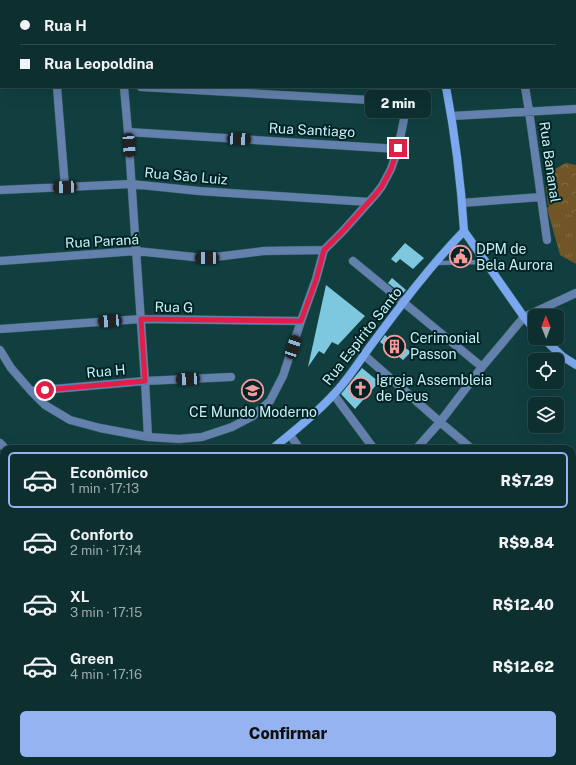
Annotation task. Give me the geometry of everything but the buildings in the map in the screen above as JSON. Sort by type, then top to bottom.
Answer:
[{"type":"street","points":[[57,88],[65,187]]},
{"type":"street","points":[[124,88],[148,437]]},
{"type":"street","points":[[159,88],[405,102]]},
{"type":"street","points":[[0,350],[11,368],[45,405],[70,420],[100,428],[148,437],[179,439],[202,437],[232,428],[252,416],[270,400],[283,376],[316,280],[324,250],[376,194],[387,178],[395,159],[405,114],[405,102],[402,88]]},
{"type":"street","points":[[446,88],[452,116],[464,231],[528,322]]},
{"type":"street","name":"Rua Bananal","points":[[525,88],[547,240]]},
{"type":"street","points":[[452,116],[576,109]]},
{"type":"street","name":"Rua Santiago","points":[[128,132],[398,148]]},
{"type":"street","name":"Rua São Luiz","points":[[0,190],[131,184],[199,191],[369,202]]},
{"type":"street","points":[[462,203],[542,197]]},
{"type":"street","name":"Rua Espírito Santo","points":[[277,445],[334,395],[404,302],[464,231]]},
{"type":"street","name":"Rua Paraná","points":[[0,261],[136,251],[207,258],[264,252],[324,250]]},
{"type":"street","points":[[353,261],[482,367]]},
{"type":"street","points":[[420,445],[440,422],[482,367],[524,317],[576,293]]},
{"type":"street","name":"Rua G","points":[[0,328],[141,319],[301,321]]},
{"type":"street","points":[[550,345],[562,356],[576,365]]},
{"type":"street","points":[[364,355],[467,445]]},
{"type":"street","name":"Rua H","points":[[31,391],[145,381],[231,377]]},
{"type":"street","points":[[334,395],[371,445]]},
{"type":"street","points":[[290,435],[297,445]]},
{"type":"lane","points":[[436,263],[486,262]]},
{"type":"green space","points":[[566,163],[576,165],[576,216],[550,208],[548,204],[546,188],[549,177],[555,169]]},
{"type":"green space","points":[[549,206],[576,216],[576,264],[560,255],[547,208]]},
{"type":"place","name":"DPM de Bela Aurora","points":[[461,257]]},
{"type":"place","name":"Cerimonial Passon","points":[[395,346]]},
{"type":"place","name":"Igreja Assembleia de Deus","points":[[360,388]]},
{"type":"place","name":"CE Mundo Moderno","points":[[253,390]]},
{"type":"route","points":[[45,390],[145,381],[141,319],[301,321],[316,280],[324,250],[343,231],[382,186],[391,169],[398,148]]}]
